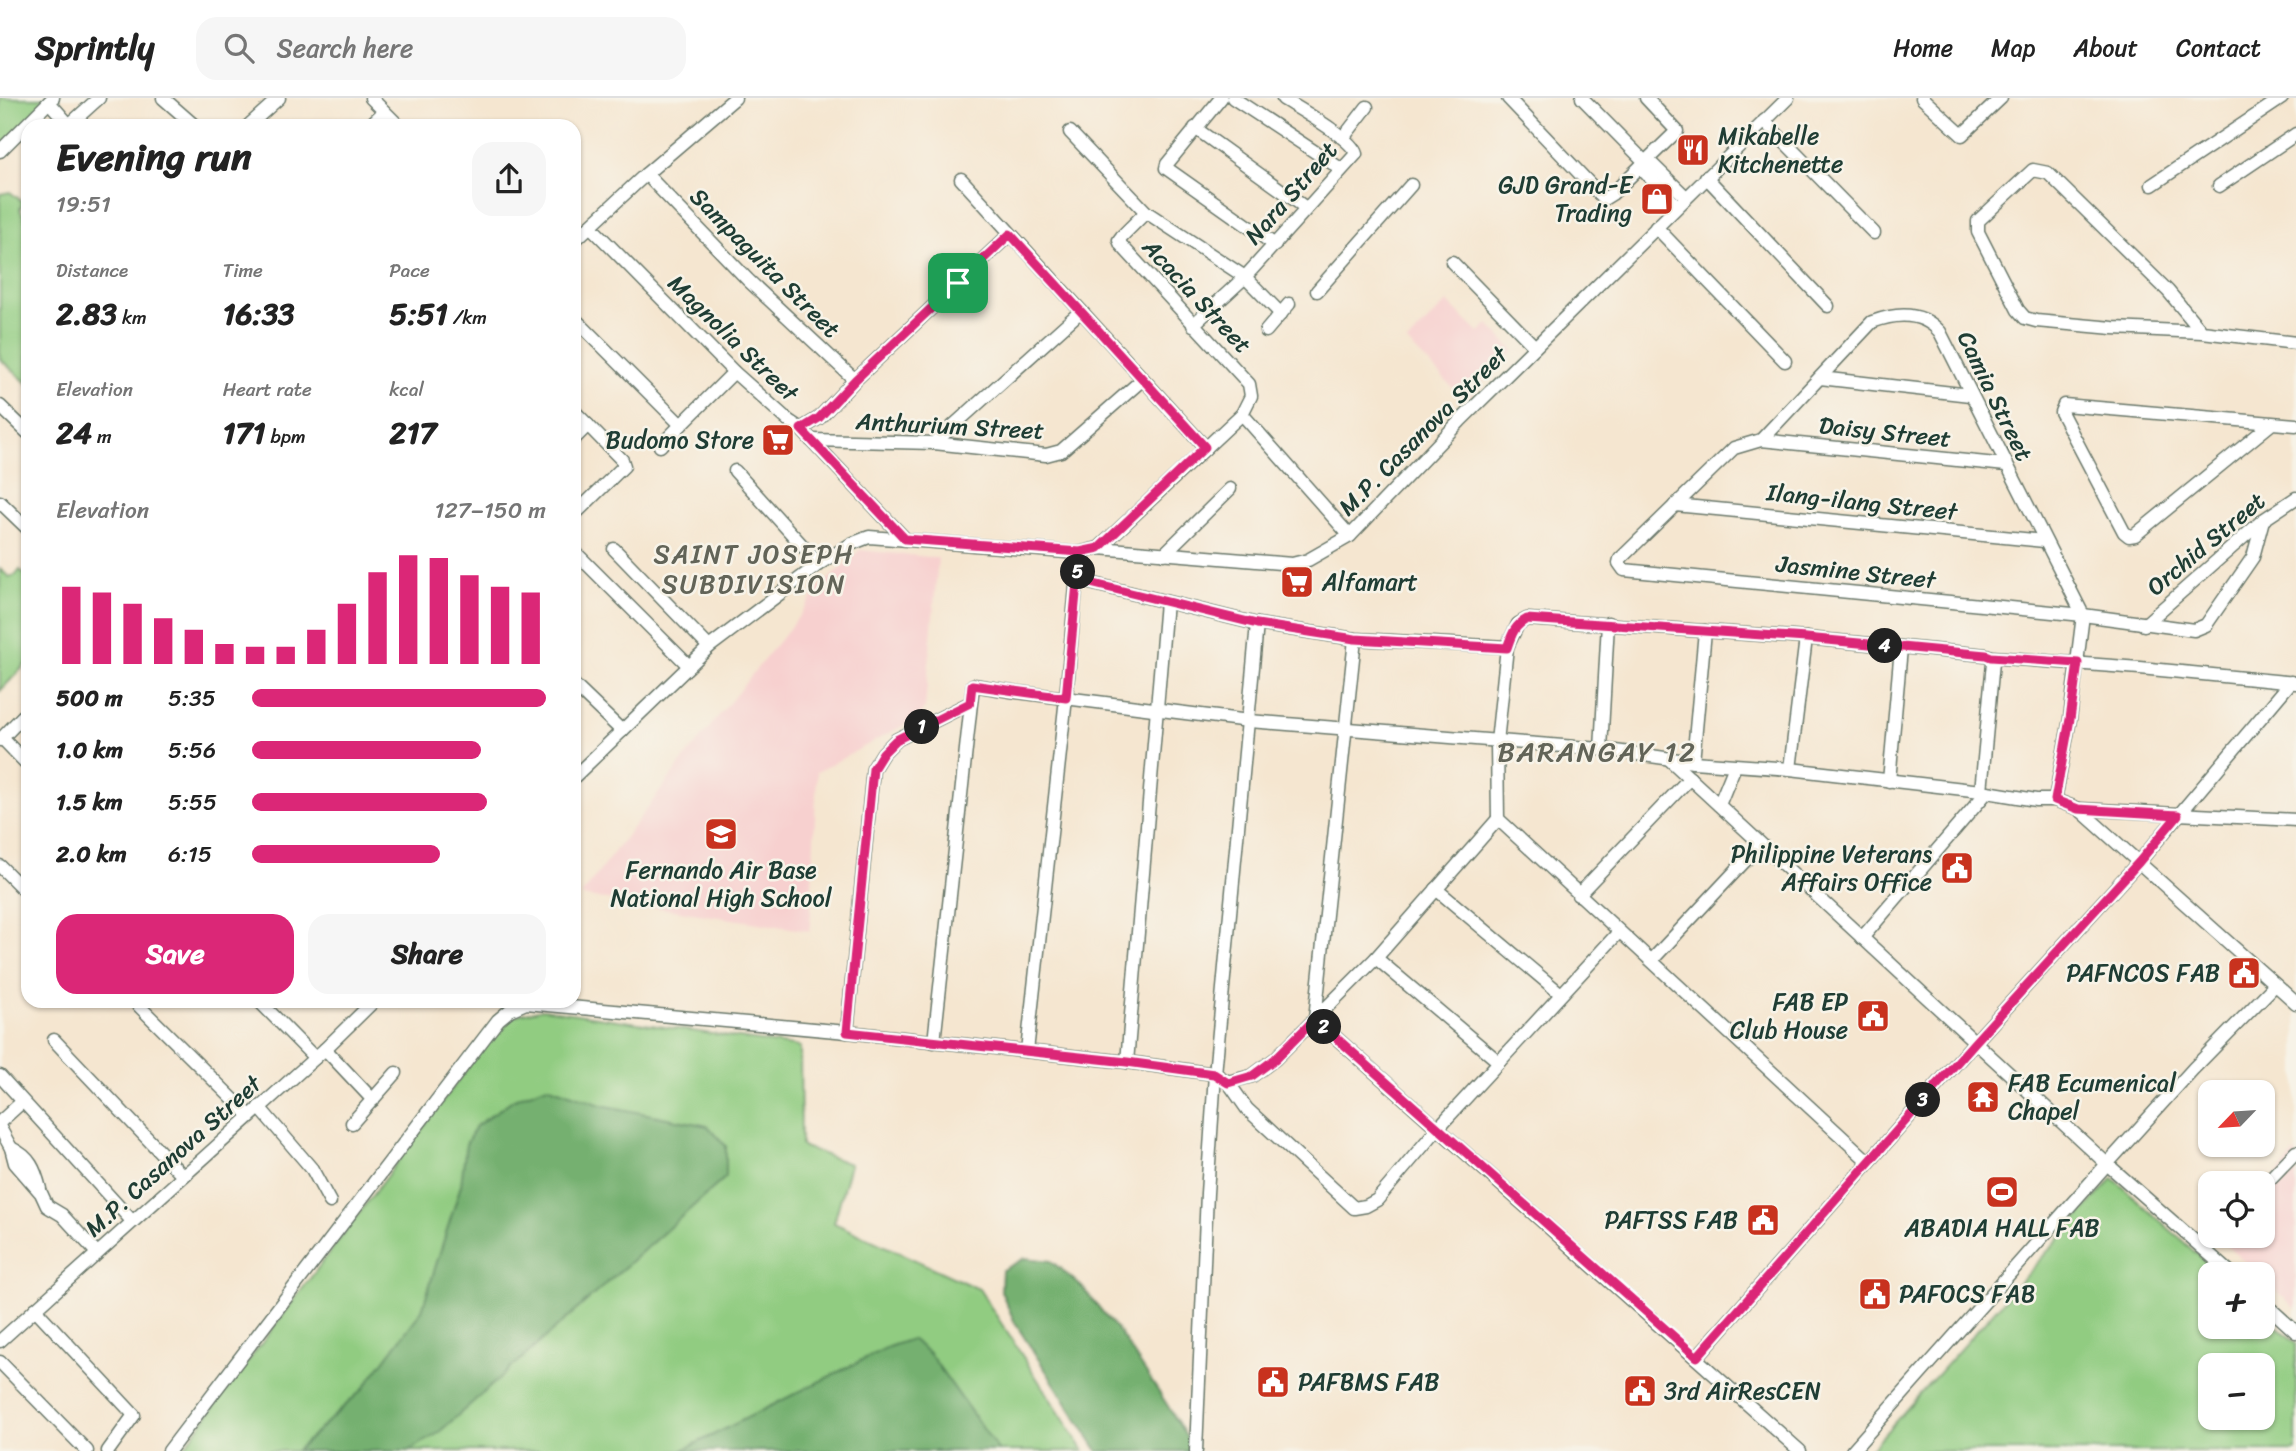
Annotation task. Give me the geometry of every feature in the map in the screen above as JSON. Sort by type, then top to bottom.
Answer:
[{"type":"street","points":[[77,119],[99,98]]},
{"type":"street","points":[[163,98],[187,119]]},
{"type":"street","points":[[255,119],[277,98]]},
{"type":"street","points":[[371,98],[392,119]]},
{"type":"street","points":[[581,235],[646,174],[735,98]]},
{"type":"street","points":[[1221,98],[1166,168],[1275,245]]},
{"type":"street","points":[[1233,98],[1341,169]]},
{"type":"street","points":[[1508,98],[1604,199],[1677,131],[1646,98]]},
{"type":"street","points":[[1582,98],[1682,202]]},
{"type":"street","name":"M.P. Casanova Street","points":[[581,770],[709,647],[819,564],[851,544],[869,537],[1080,552],[1099,548],[1292,564],[1308,560],[1350,536],[1460,421],[1788,98]]},
{"type":"street","points":[[1922,98],[1962,135],[2001,98]]},
{"type":"street","points":[[2152,185],[2282,98]]},
{"type":"street","name":"Nara Street","points":[[1194,324],[1245,277],[1356,154],[1343,138],[1283,99]]},
{"type":"street","points":[[32,119],[51,100],[65,119]]},
{"type":"street","points":[[1343,138],[1367,107]]},
{"type":"street","points":[[376,119],[384,112]]},
{"type":"street","points":[[1764,121],[1874,233]]},
{"type":"street","points":[[1195,128],[1306,208]]},
{"type":"street","points":[[0,150],[21,129]]},
{"type":"street","points":[[1070,132],[1146,212],[1245,277],[1285,309],[1266,331]]},
{"type":"street","points":[[2220,186],[2296,134]]},
{"type":"street","points":[[2202,332],[2168,291],[2048,173],[2033,170],[1978,221],[1978,232],[2018,310],[2025,318],[2113,328],[2202,332],[2296,343]]},
{"type":"street","name":"Sampaguita Street","points":[[646,174],[748,280],[855,380]]},
{"type":"street","points":[[1706,177],[1828,306]]},
{"type":"street","points":[[961,180],[1205,447]]},
{"type":"street","points":[[1317,291],[1412,185]]},
{"type":"street","name":"Acacia Street","points":[[1146,212],[1122,236],[1119,240],[1121,245],[1249,384],[1251,396],[1242,414]]},
{"type":"street","name":"Magnolia Street","points":[[590,226],[734,372],[801,429],[905,539]]},
{"type":"street","points":[[1656,227],[1785,361]]},
{"type":"street","points":[[801,429],[819,418],[855,380],[1010,234]]},
{"type":"street","points":[[1452,262],[1535,347]]},
{"type":"street","points":[[934,443],[1081,311]]},
{"type":"street","name":"Camia Street","points":[[1760,440],[1872,322],[1888,316],[1917,317],[1930,321],[1940,332],[2083,615]]},
{"type":"street","points":[[581,325],[681,425]]},
{"type":"street","points":[[660,446],[734,372]]},
{"type":"street","points":[[1820,377],[1970,395]]},
{"type":"street","name":"Anthurium Street","points":[[811,440],[934,443],[1045,455],[1061,451],[1143,379]]},
{"type":"street","points":[[2271,424],[2135,535],[2129,536],[2123,532],[2061,412],[2064,405],[2296,425]]},
{"type":"street","points":[[0,406],[21,426]]},
{"type":"street","points":[[1099,548],[1242,414],[1350,536]]},
{"type":"street","points":[[581,418],[622,460],[624,466],[581,508]]},
{"type":"street","points":[[581,432],[588,425]]},
{"type":"street","points":[[1675,505],[1734,448],[1760,440]]},
{"type":"street","name":"Daisy Street","points":[[1760,440],[2006,465]]},
{"type":"street","points":[[734,471],[819,564]]},
{"type":"street","points":[[1164,554],[1230,489]]},
{"type":"street","name":"Orchid Street","points":[[2144,625],[2263,520],[2296,498]]},
{"type":"street","points":[[0,502],[21,522]]},
{"type":"street","name":"Ilang-ilang Street","points":[[1675,505],[2044,541]]},
{"type":"street","name":"Jasmine Street","points":[[1675,505],[1620,559],[1619,563],[1624,570],[2083,615],[2194,631],[2206,625],[2253,557],[2263,520]]},
{"type":"street","points":[[614,549],[709,647]]},
{"type":"street","points":[[1027,1051],[1080,552]]},
{"type":"street","points":[[581,558],[689,666]]},
{"type":"street","points":[[1078,580],[1257,624],[1355,639],[1507,648]]},
{"type":"street","points":[[1127,1062],[1166,602]]},
{"type":"street","points":[[2055,800],[2070,719],[2083,615]]},
{"type":"street","points":[[1228,1083],[1252,1076],[1275,1059],[1376,958],[1497,819],[1497,742],[1507,648],[1513,631],[1527,619],[1806,638],[1991,657],[2294,682]]},
{"type":"street","points":[[1601,749],[1608,623]]},
{"type":"street","points":[[1196,1451],[1214,1074],[1257,624]]},
{"type":"street","points":[[1693,762],[1705,631]]},
{"type":"street","points":[[1790,769],[1806,638]]},
{"type":"street","points":[[1315,1019],[1355,639]]},
{"type":"street","points":[[1889,781],[1902,648]]},
{"type":"street","points":[[1862,938],[1984,792],[1993,662],[1991,657]]},
{"type":"street","points":[[1697,1357],[1975,1042],[2139,862],[2294,682]]},
{"type":"street","points":[[934,1042],[972,685],[1249,721],[1601,749],[1693,762],[1790,769],[2036,800],[2055,800],[2078,809],[2296,820]]},
{"type":"street","points":[[581,693],[622,731]]},
{"type":"street","points":[[847,1032],[873,769],[883,753],[896,740],[970,703]]},
{"type":"street","points":[[21,718],[1,739],[21,758]]},
{"type":"street","points":[[1668,759],[2107,1164],[2198,1243]]},
{"type":"street","points":[[1719,805],[1735,766]]},
{"type":"street","points":[[1578,895],[1690,778]]},
{"type":"street","points":[[2078,809],[2296,1003]]},
{"type":"street","points":[[1497,819],[1869,1161]]},
{"type":"street","points":[[1652,960],[1760,845]]},
{"type":"street","points":[[0,866],[21,887]]},
{"type":"street","points":[[1436,889],[1561,994]]},
{"type":"street","points":[[581,1008],[847,1032],[1214,1074],[1228,1083],[1247,1109],[1354,1208],[1377,1200],[1438,1128],[1619,932]]},
{"type":"street","points":[[1376,958],[1499,1062]]},
{"type":"street","points":[[1852,1451],[2193,1069],[2275,985]]},
{"type":"street","points":[[142,1008],[312,1169],[330,1202]]},
{"type":"street","points":[[267,1008],[373,1100]]},
{"type":"street","name":"M.P. Casanova Street","points":[[0,1341],[320,1054],[367,1008]]},
{"type":"street","points":[[169,1451],[481,1041],[498,1020],[515,1008]]},
{"type":"street","points":[[1315,1019],[1800,1451]]},
{"type":"street","points":[[54,1040],[183,1176]]},
{"type":"street","points":[[352,1123],[396,1073]]},
{"type":"street","points":[[0,1076],[132,1221]]},
{"type":"street","points":[[0,1122],[22,1101]]},
{"type":"street","points":[[0,1128],[11,1148],[24,1154],[32,1164],[47,1206],[62,1215],[97,1252]]},
{"type":"street","points":[[2275,1174],[2296,1152]]},
{"type":"street","points":[[2204,1248],[2219,1262]]},
{"type":"street","points":[[35,1309],[134,1415],[108,1451]]},
{"type":"street","points":[[2275,1313],[2296,1332]]},
{"type":"street","points":[[0,1362],[87,1451]]},
{"type":"shaded area","points":[[1447,302],[1479,333],[1488,324],[1514,351],[1465,400],[1407,342]]},
{"type":"shaded area","points":[[860,550],[938,558],[925,708],[917,718],[817,772],[810,931],[581,896],[688,754],[819,588]]},
{"type":"shaded area","points":[[2296,1153],[2296,1309],[2275,1289],[2275,1262],[2245,1262],[2230,1248],[2275,1248],[2275,1176]]},
{"type":"green space","points":[[0,98],[49,98],[28,119],[21,119],[21,126],[0,147]]},
{"type":"green space","points":[[10,192],[21,200],[21,378],[0,359],[0,194]]},
{"type":"green space","points":[[0,569],[9,577],[20,570],[21,669],[0,691]]},
{"type":"green space","points":[[543,1009],[800,1047],[801,1146],[850,1164],[834,1223],[979,1289],[1084,1451],[181,1451],[499,1026],[516,1015]]},
{"type":"green space","points":[[547,1086],[601,1105],[708,1126],[726,1146],[726,1177],[437,1434],[408,1451],[296,1451],[363,1389],[422,1310],[461,1185],[466,1144],[476,1126],[514,1099]]},
{"type":"green space","points":[[2113,1178],[2206,1262],[2198,1262],[2198,1339],[2275,1339],[2275,1325],[2296,1344],[2296,1451],[1869,1451]]},
{"type":"green space","points":[[1025,1258],[1051,1261],[1082,1287],[1119,1332],[1166,1403],[1189,1441],[1190,1451],[1098,1451],[1015,1323],[1001,1291],[1002,1270]]},
{"type":"green space","points":[[911,1339],[929,1353],[999,1451],[681,1451],[888,1347]]},
{"type":"place","name":"Mikabelle Kitchenette","points":[[1693,150]]},
{"type":"place","name":"GJD Grand-E Trading","points":[[1657,199]]},
{"type":"place","name":"Budomo Store","points":[[778,440]]},
{"type":"place","name":"Alfamart","points":[[1297,582]]},
{"type":"place","name":"Fernando Air Base National High School","points":[[721,834]]},
{"type":"place","name":"Philippine Veterans Affairs Office","points":[[1957,868]]},
{"type":"place","name":"PAFNCOS FAB","points":[[2244,973]]},
{"type":"place","name":"FAB EP Club House","points":[[1873,1016]]},
{"type":"place","name":"FAB Ecumenical Chapel","points":[[1983,1097]]},
{"type":"place","name":"ABADIA HALL FAB","points":[[2002,1192]]},
{"type":"place","name":"PAFTSS FAB","points":[[1763,1220]]},
{"type":"place","name":"PAFOCS FAB","points":[[1875,1294]]},
{"type":"place","name":"PAFBMS FAB","points":[[1273,1382]]},
{"type":"place","name":"3rd AirResCEN","points":[[1640,1391]]},
{"type":"district","name":"SAINT JOSEPH SUBDIVISION","points":[[754,569]]},
{"type":"district","name":"BARANGAY 12","points":[[1597,751]]},
{"type":"route","points":[[958,283],[855,380],[819,418],[801,429],[905,539],[1080,552],[1078,572],[1078,580],[1257,624],[1355,639],[1507,648],[1513,631],[1527,619],[1806,638],[2078,663],[2055,800],[2078,809],[2178,815],[1697,1357],[1315,1019],[1275,1059],[1252,1076],[1228,1083],[1214,1074],[1127,1062],[847,1032],[873,769],[883,753],[896,740],[970,703],[972,685],[1066,698],[1078,580],[1080,552],[1099,548],[1205,447],[1010,234],[958,283]]}]
